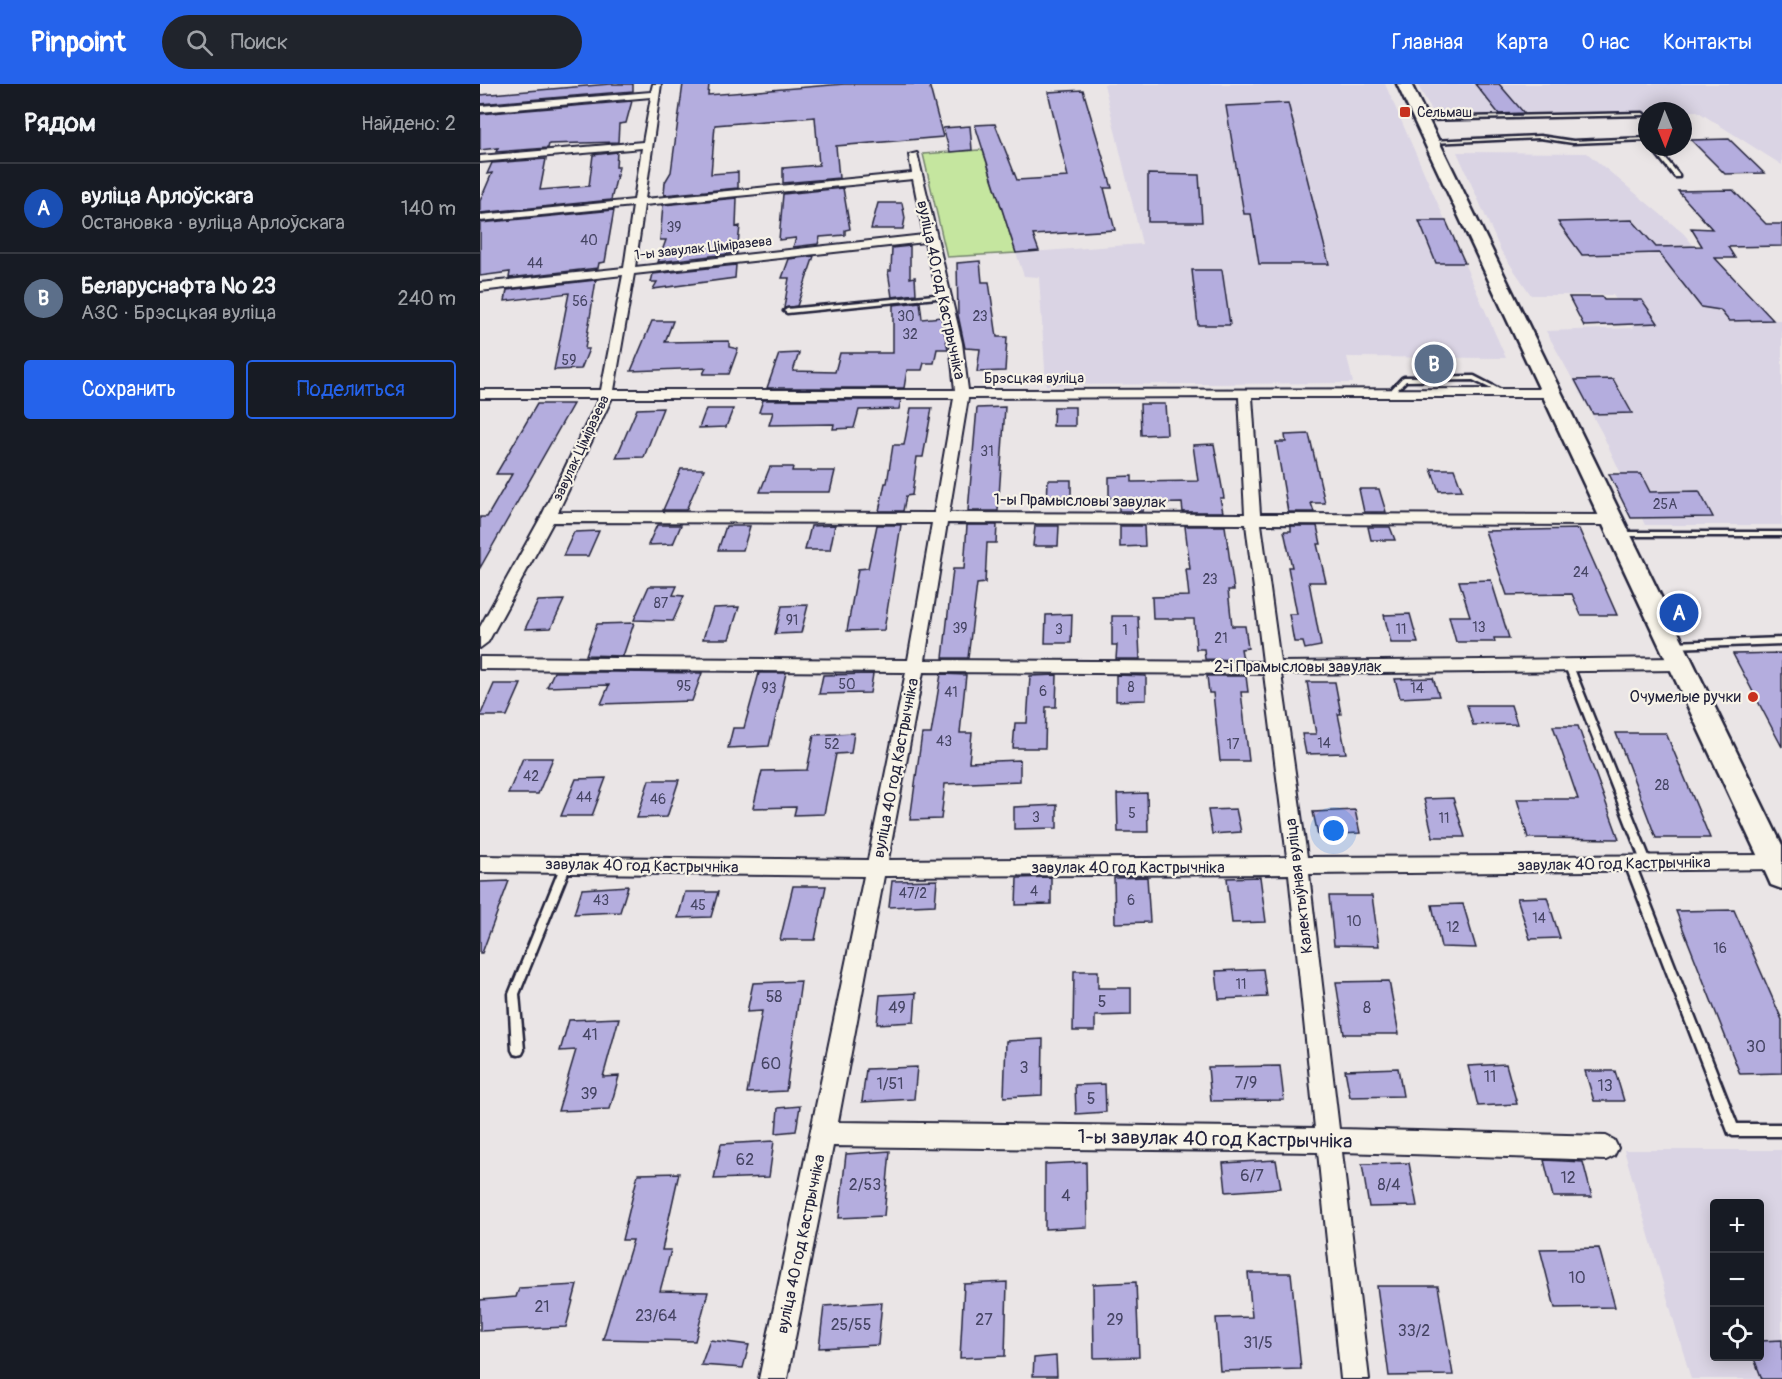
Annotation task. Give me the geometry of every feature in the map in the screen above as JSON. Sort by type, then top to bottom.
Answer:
[{"type":"street","points":[[1404,84],[1779,869]]},
{"type":"street","points":[[480,109],[656,89]]},
{"type":"street","name":"завулак Ціміразева","points":[[480,642],[548,518],[607,395],[629,271],[656,89]]},
{"type":"street","points":[[480,159],[647,145]]},
{"type":"street","name":"вуліца 40 год Кастрычніка","points":[[773,1379],[824,1134],[916,664],[943,518],[962,392],[956,343],[930,238],[914,155]]},
{"type":"street","points":[[480,218],[918,175]]},
{"type":"street","name":"1-ы завулак Ціміразева","points":[[480,287],[930,238]]},
{"type":"street","name":"Калектыўная вуліца","points":[[1245,393],[1253,521],[1270,668],[1298,867],[1355,1379]]},
{"type":"street","name":"Брэсцкая вуліца","points":[[480,394],[1552,393]]},
{"type":"street","name":"1-ы Прамысловы завулак","points":[[548,518],[943,518],[1615,527]]},
{"type":"street","name":"2-і Прамысловы завулак","points":[[916,664],[1270,668],[1569,666],[1676,654]]},
{"type":"street","points":[[480,663],[916,664]]},
{"type":"street","name":"завулак 40 год Кастрычніка","points":[[480,864],[876,868],[1639,864],[1779,869]]},
{"type":"street","name":"1-ы завулак 40 год Кастрычніка","points":[[824,1134],[1327,1140],[1606,1148]]},
{"type":"lane","points":[[1421,119],[1638,114]]},
{"type":"lane","points":[[1432,142],[1540,137],[1574,142],[1638,140]]},
{"type":"lane","points":[[1660,156],[1677,176]]},
{"type":"lane","points":[[787,311],[945,296]]},
{"type":"lane","points":[[1615,527],[1782,534]]},
{"type":"lane","points":[[1676,654],[1782,641]]},
{"type":"lane","points":[[1569,666],[1733,1130],[1782,1130]]},
{"type":"lane","points":[[518,1050],[514,994],[566,865]]},
{"type":"shaded area","points":[[1104,84],[1385,84],[1506,358],[1347,357],[1353,383],[1046,385],[1039,277],[1024,276],[1016,253],[1142,244]]},
{"type":"shaded area","points":[[1417,84],[1782,84],[1782,165],[1697,111],[1692,111],[1692,102],[1638,102],[1638,112],[1434,114]]},
{"type":"shaded area","points":[[1457,152],[1587,153],[1683,233],[1734,293],[1748,293],[1773,320],[1782,320],[1782,525],[1645,525],[1602,433],[1546,331],[1634,328],[1613,295],[1531,295],[1501,251]]},
{"type":"shaded area","points":[[1624,1150],[1782,1150],[1782,1379],[1691,1379]]},
{"type":"green space","points":[[983,151],[1016,253],[947,257],[923,154]]},
{"type":"building","points":[[633,84],[633,91],[480,104],[480,95]]},
{"type":"building","points":[[683,84],[709,84],[708,95],[844,84],[929,84],[943,137],[836,146],[839,178],[783,183],[783,168],[819,165],[815,117],[715,125],[711,174],[738,172],[738,188],[664,195],[665,182],[671,172]]},
{"type":"building","points":[[1475,84],[1499,84],[1524,113],[1499,114]]},
{"type":"building","points":[[1083,90],[1112,188],[1104,188],[1115,230],[1033,235],[1039,251],[1016,253],[975,125],[995,124],[1017,180],[1068,177],[1048,92]]},
{"type":"building","points":[[632,101],[626,123],[619,124],[618,142],[549,144],[548,148],[496,152],[498,148],[480,150],[480,114]]},
{"type":"building","points":[[1288,103],[1329,264],[1259,264],[1251,214],[1244,214],[1226,106]]},
{"type":"building","points":[[970,126],[972,150],[950,152],[943,128]]},
{"type":"building","points":[[1729,139],[1764,173],[1725,174],[1692,140]]},
{"type":"building","points":[[617,152],[616,167],[619,167],[611,200],[480,213],[480,201],[492,173],[487,174],[492,163],[546,159],[540,190],[589,186],[593,155]]},
{"type":"building","points":[[1148,174],[1199,175],[1202,222],[1148,222]]},
{"type":"building","points":[[843,188],[850,229],[845,230],[845,235],[820,237],[818,244],[793,247],[796,238],[779,240],[783,194]]},
{"type":"building","points":[[1733,190],[1766,224],[1782,224],[1782,246],[1728,247],[1735,258],[1715,258],[1773,320],[1729,321],[1720,310],[1701,307],[1659,253],[1582,255],[1558,222],[1632,220],[1656,247],[1702,246],[1691,228],[1712,229],[1678,191]]},
{"type":"building","points":[[737,198],[736,227],[740,226],[737,253],[658,262],[666,240],[660,240],[663,205]]},
{"type":"building","points":[[878,203],[902,203],[905,218],[903,229],[871,229]]},
{"type":"building","points":[[614,210],[605,262],[599,263],[598,268],[509,278],[510,272],[480,276],[480,223]]},
{"type":"building","points":[[1419,221],[1446,221],[1465,263],[1436,263]]},
{"type":"building","points":[[910,246],[910,278],[915,277],[916,294],[892,297],[888,271],[891,271],[892,248]]},
{"type":"building","points":[[814,256],[797,306],[784,308],[789,278],[782,278],[789,259]]},
{"type":"building","points":[[980,261],[982,282],[989,282],[997,337],[1007,337],[1005,371],[977,372],[980,349],[965,348],[958,315],[957,263]]},
{"type":"building","points":[[736,265],[735,278],[653,289],[657,282],[651,282],[653,274]]},
{"type":"building","points":[[1192,270],[1222,270],[1230,325],[1198,325]]},
{"type":"building","points":[[596,280],[585,349],[589,349],[581,369],[554,370],[569,293],[505,301],[507,290]]},
{"type":"building","points":[[1569,297],[1642,300],[1658,323],[1584,326]]},
{"type":"building","points":[[920,302],[922,319],[941,317],[948,349],[937,349],[934,363],[924,363],[922,370],[907,370],[904,388],[767,388],[779,354],[799,353],[793,371],[835,372],[840,353],[893,353],[893,305]]},
{"type":"building","points":[[652,321],[673,321],[665,342],[729,341],[729,347],[738,349],[729,374],[703,374],[706,368],[631,371]]},
{"type":"building","points":[[1613,379],[1632,413],[1593,414],[1575,380]]},
{"type":"building","points":[[763,400],[901,400],[899,409],[859,410],[854,428],[833,429],[834,424],[769,425],[773,412],[759,412]]},
{"type":"building","points":[[537,404],[573,404],[480,568],[480,517],[487,517],[512,474],[496,474]]},
{"type":"building","points":[[1140,404],[1165,404],[1167,434],[1141,435]]},
{"type":"building","points":[[1005,407],[998,511],[968,511],[977,408]]},
{"type":"building","points":[[1054,407],[1075,407],[1075,426],[1053,426]]},
{"type":"building","points":[[663,408],[644,457],[616,458],[637,409]]},
{"type":"building","points":[[911,408],[932,408],[923,457],[917,457],[912,495],[906,496],[903,511],[879,511],[885,483],[887,483],[893,445],[904,445]]},
{"type":"building","points":[[706,409],[733,409],[726,427],[699,428]]},
{"type":"building","points":[[1309,434],[1325,503],[1311,503],[1314,512],[1288,512],[1276,442],[1286,442],[1285,435]]},
{"type":"building","points":[[1214,444],[1224,498],[1220,498],[1223,512],[1183,512],[1182,503],[1143,504],[1143,511],[1119,511],[1119,498],[1109,498],[1109,477],[1132,476],[1132,482],[1198,481],[1193,445]]},
{"type":"building","points":[[770,467],[793,467],[792,471],[835,471],[830,492],[760,492]]},
{"type":"building","points":[[681,469],[704,469],[686,510],[663,510]]},
{"type":"building","points":[[1431,469],[1454,469],[1462,490],[1439,491]]},
{"type":"building","points":[[1609,474],[1641,474],[1650,492],[1699,491],[1713,517],[1631,518]]},
{"type":"building","points":[[1048,480],[1071,480],[1071,502],[1047,503]]},
{"type":"building","points":[[1359,489],[1379,489],[1386,512],[1364,512]]},
{"type":"building","points":[[657,525],[681,525],[673,544],[648,545]]},
{"type":"building","points":[[835,525],[830,550],[805,550],[811,526]]},
{"type":"building","points":[[877,525],[901,525],[884,630],[847,631],[858,569],[868,568]]},
{"type":"building","points":[[967,525],[997,525],[996,543],[987,543],[985,583],[977,584],[968,658],[943,658],[953,569],[964,569]]},
{"type":"building","points":[[726,526],[750,526],[743,550],[718,550]]},
{"type":"building","points":[[1035,526],[1059,526],[1058,546],[1033,546]]},
{"type":"building","points":[[1120,526],[1144,526],[1145,546],[1120,547]]},
{"type":"building","points":[[1185,526],[1225,526],[1234,590],[1228,590],[1232,626],[1245,626],[1248,648],[1241,649],[1243,660],[1205,659],[1204,649],[1196,649],[1194,619],[1153,619],[1152,597],[1189,596],[1186,569],[1190,569]]},
{"type":"building","points":[[1291,526],[1317,526],[1321,544],[1317,544],[1326,582],[1309,582],[1321,646],[1305,649],[1303,642],[1294,642],[1289,614],[1297,614],[1288,567],[1292,567],[1284,531],[1291,531]]},
{"type":"building","points":[[1368,527],[1390,527],[1395,540],[1371,540]]},
{"type":"building","points":[[1579,529],[1617,615],[1581,615],[1572,594],[1507,595],[1485,531]]},
{"type":"building","points":[[599,531],[588,556],[563,556],[574,532]]},
{"type":"building","points":[[1491,580],[1509,638],[1494,638],[1495,642],[1456,642],[1449,616],[1470,616],[1459,581]]},
{"type":"building","points":[[649,586],[677,586],[673,595],[684,596],[673,621],[634,620]]},
{"type":"building","points":[[564,600],[551,628],[525,629],[538,601]]},
{"type":"building","points":[[808,605],[801,633],[775,634],[782,606]]},
{"type":"building","points":[[739,607],[729,639],[703,639],[713,608]]},
{"type":"building","points":[[1072,614],[1071,643],[1045,643],[1046,615]]},
{"type":"building","points":[[1410,614],[1418,643],[1391,643],[1384,615]]},
{"type":"building","points":[[1112,616],[1138,616],[1140,659],[1116,659],[1117,645],[1112,645]]},
{"type":"building","points":[[634,623],[623,656],[586,655],[597,624]]},
{"type":"building","points":[[1782,653],[1782,747],[1733,654]]},
{"type":"building","points":[[554,672],[702,673],[692,701],[601,704],[609,685],[547,687]]},
{"type":"building","points":[[759,673],[786,673],[769,746],[728,748],[733,728],[744,728]]},
{"type":"building","points":[[873,674],[870,693],[819,694],[823,675]]},
{"type":"building","points":[[941,674],[966,675],[960,733],[972,733],[969,762],[1020,760],[1020,781],[945,784],[941,819],[910,820],[922,734],[931,734]]},
{"type":"building","points":[[1057,675],[1056,707],[1046,707],[1045,748],[1013,748],[1015,723],[1027,723],[1030,676]]},
{"type":"building","points":[[1116,675],[1146,676],[1146,700],[1116,701]]},
{"type":"building","points":[[1207,676],[1246,676],[1248,692],[1241,692],[1249,761],[1220,761],[1213,693],[1209,693]]},
{"type":"building","points":[[1433,678],[1439,696],[1400,698],[1395,679]]},
{"type":"building","points":[[1307,682],[1335,682],[1341,714],[1338,714],[1346,753],[1306,754],[1302,734],[1316,734]]},
{"type":"building","points":[[494,684],[521,684],[507,716],[480,716]]},
{"type":"building","points":[[1467,705],[1511,705],[1517,724],[1473,725]]},
{"type":"building","points":[[1553,726],[1578,726],[1619,839],[1528,838],[1517,799],[1578,799]]},
{"type":"building","points":[[854,733],[851,753],[836,754],[824,814],[794,815],[796,807],[753,808],[762,771],[807,770],[814,735]]},
{"type":"building","points":[[1616,733],[1666,733],[1710,838],[1656,838]]},
{"type":"building","points":[[523,758],[553,758],[538,794],[508,794]]},
{"type":"building","points":[[606,778],[592,816],[561,816],[576,779]]},
{"type":"building","points":[[649,780],[679,780],[667,817],[637,818]]},
{"type":"building","points":[[1147,793],[1148,832],[1118,832],[1117,794]]},
{"type":"building","points":[[1453,798],[1465,837],[1433,837],[1424,799]]},
{"type":"building","points":[[1057,805],[1057,828],[1014,829],[1014,807]]},
{"type":"building","points":[[1236,809],[1241,832],[1212,834],[1208,810]]},
{"type":"building","points":[[1355,810],[1360,833],[1318,835],[1313,812]]},
{"type":"building","points":[[1051,877],[1051,904],[1016,905],[1017,878]]},
{"type":"building","points":[[1147,877],[1150,922],[1115,923],[1114,878]]},
{"type":"building","points":[[1260,877],[1266,922],[1232,923],[1227,878]]},
{"type":"building","points":[[937,880],[935,905],[889,907],[892,881]]},
{"type":"building","points":[[509,881],[482,953],[480,953],[480,882]]},
{"type":"building","points":[[628,886],[620,912],[574,914],[582,889]]},
{"type":"building","points":[[793,886],[826,886],[815,940],[780,940]]},
{"type":"building","points":[[685,892],[718,892],[711,917],[678,918]]},
{"type":"building","points":[[1329,896],[1372,896],[1379,946],[1334,945]]},
{"type":"building","points":[[1547,897],[1560,938],[1530,939],[1517,898]]},
{"type":"building","points":[[1463,904],[1476,948],[1441,947],[1432,905]]},
{"type":"building","points":[[1734,910],[1782,1020],[1782,1073],[1740,1074],[1676,911]]},
{"type":"building","points":[[1263,969],[1267,997],[1219,999],[1216,971]]},
{"type":"building","points":[[1074,971],[1098,971],[1098,988],[1131,988],[1131,1015],[1095,1016],[1095,1031],[1073,1031]]},
{"type":"building","points":[[801,981],[786,1091],[747,1093],[762,1011],[747,1012],[753,983]]},
{"type":"building","points":[[1389,981],[1399,1034],[1344,1034],[1336,982]]},
{"type":"building","points":[[916,993],[914,1022],[877,1024],[880,995]]},
{"type":"building","points":[[619,1018],[603,1077],[619,1076],[610,1109],[558,1111],[576,1050],[560,1051],[569,1020]]},
{"type":"building","points":[[1043,1039],[1042,1095],[1004,1097],[1006,1041]]},
{"type":"building","points":[[1506,1064],[1517,1104],[1478,1106],[1468,1066]]},
{"type":"building","points":[[1280,1066],[1284,1100],[1211,1101],[1208,1067]]},
{"type":"building","points":[[917,1067],[914,1099],[862,1102],[866,1069]]},
{"type":"building","points":[[1398,1068],[1403,1096],[1350,1097],[1345,1070]]},
{"type":"building","points":[[1585,1071],[1615,1071],[1624,1101],[1594,1101]]},
{"type":"building","points":[[1105,1084],[1106,1112],[1076,1114],[1075,1085]]},
{"type":"building","points":[[800,1106],[796,1131],[776,1133],[778,1108]]},
{"type":"building","points":[[774,1141],[769,1177],[714,1179],[721,1144]]},
{"type":"building","points":[[890,1151],[884,1216],[839,1218],[846,1154]]},
{"type":"building","points":[[1276,1160],[1281,1188],[1226,1192],[1223,1163]]},
{"type":"building","points":[[1544,1160],[1583,1162],[1592,1197],[1553,1197]]},
{"type":"building","points":[[1086,1162],[1087,1227],[1045,1229],[1045,1164]]},
{"type":"building","points":[[1409,1163],[1417,1206],[1369,1207],[1362,1164]]},
{"type":"building","points":[[679,1173],[662,1250],[671,1250],[660,1291],[708,1292],[695,1341],[603,1339],[633,1240],[622,1240],[638,1174]]},
{"type":"building","points":[[1599,1248],[1615,1307],[1555,1308],[1540,1249]]},
{"type":"building","points":[[1248,1273],[1291,1273],[1301,1369],[1220,1371],[1216,1318],[1252,1317]]},
{"type":"building","points":[[1007,1282],[1005,1356],[960,1358],[964,1284]]},
{"type":"building","points":[[1136,1282],[1139,1357],[1094,1358],[1093,1284]]},
{"type":"building","points":[[577,1285],[566,1327],[480,1331],[480,1300],[516,1297],[519,1288]]},
{"type":"building","points":[[1377,1286],[1438,1286],[1453,1375],[1389,1376]]},
{"type":"building","points":[[882,1302],[878,1345],[819,1348],[824,1306]]},
{"type":"building","points":[[710,1340],[749,1345],[743,1368],[701,1365]]},
{"type":"building","points":[[1782,1340],[1782,1379],[1762,1379],[1755,1361],[1764,1361],[1764,1341]]},
{"type":"building","points":[[1056,1356],[1057,1376],[1033,1376],[1034,1358]]},
{"type":"place","name":"Сельмаш","points":[[1405,112]]},
{"type":"place","name":"Беларуснафта № 23","points":[[1434,364]]},
{"type":"place","name":"вуліца Арлоўскага","points":[[1679,613]]},
{"type":"place","name":"Очумелые ручки","points":[[1753,697]]}]
